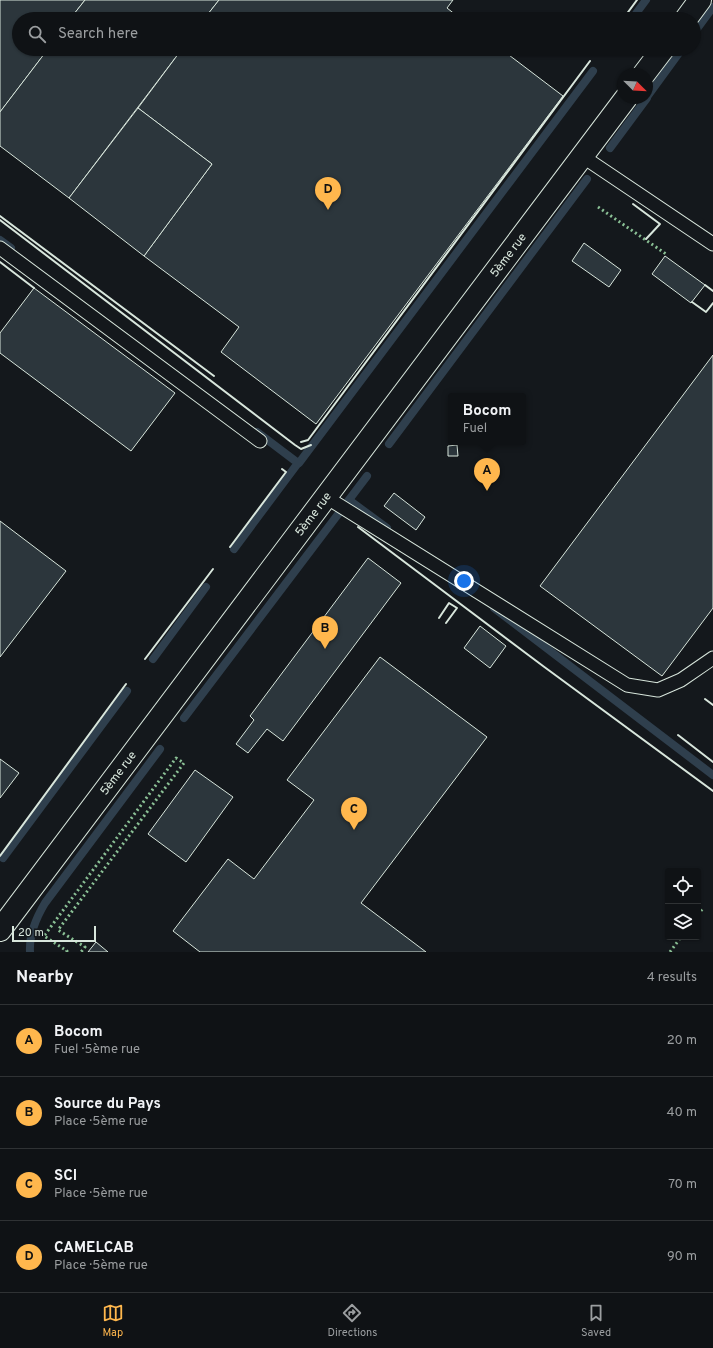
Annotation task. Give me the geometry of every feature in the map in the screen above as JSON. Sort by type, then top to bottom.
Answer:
[{"type":"street","points":[[691,12],[700,0]]},
{"type":"street","points":[[649,68],[658,56]]},
{"type":"street","name":"5ème rue","points":[[0,930],[621,104]]},
{"type":"lane","points":[[582,156],[713,244]]},
{"type":"lane","points":[[0,248],[260,441]]},
{"type":"lane","points":[[326,497],[627,684],[658,690],[681,680],[713,658]]},
{"type":"building","points":[[0,0],[85,0],[76,12],[12,12],[12,56],[43,56],[0,112]]},
{"type":"building","points":[[85,0],[219,0],[210,12],[76,12]]},
{"type":"building","points":[[219,0],[453,0],[447,8],[452,12],[210,12]]},
{"type":"building","points":[[43,56],[177,56],[69,198],[0,146],[0,112]]},
{"type":"building","points":[[177,56],[510,56],[563,96],[316,424],[221,352],[239,327],[144,256],[212,164],[138,108]]},
{"type":"building","points":[[138,108],[212,164],[144,256],[69,198]]},
{"type":"building","points":[[584,243],[621,270],[609,287],[572,261]]},
{"type":"building","points":[[665,256],[705,285],[691,303],[652,274]]},
{"type":"building","points":[[34,288],[175,393],[131,451],[0,353],[0,333]]},
{"type":"building","points":[[713,355],[713,608],[662,676],[540,586]]},
{"type":"building","points":[[457,445],[458,456],[448,456],[448,446]]},
{"type":"building","points":[[394,493],[425,517],[416,530],[384,506]]},
{"type":"building","points":[[0,521],[66,571],[0,657]]},
{"type":"building","points":[[368,558],[401,583],[283,741],[267,729],[248,753],[236,744],[254,720],[250,716]]},
{"type":"building","points":[[480,626],[506,646],[490,668],[464,648]]},
{"type":"building","points":[[380,657],[487,737],[361,903],[426,952],[200,952],[173,931],[228,859],[254,879],[314,800],[287,780]]},
{"type":"building","points":[[0,759],[19,773],[0,798]]},
{"type":"building","points":[[195,770],[233,797],[186,862],[148,834]]},
{"type":"building","points":[[96,942],[108,952],[88,952]]},
{"type":"waterway","points":[[637,12],[646,0]]},
{"type":"waterway","points":[[701,23],[713,7]]},
{"type":"waterway","points":[[653,89],[677,56]]},
{"type":"waterway","points":[[299,463],[593,71]]},
{"type":"waterway","points":[[610,148],[643,104]]},
{"type":"waterway","points":[[389,444],[587,179]]},
{"type":"waterway","points":[[0,240],[11,248]]},
{"type":"waterway","points":[[234,549],[298,463],[257,432]]},
{"type":"waterway","points":[[184,718],[367,476]]},
{"type":"waterway","points":[[349,500],[387,528]]},
{"type":"waterway","points":[[153,659],[206,587]]},
{"type":"waterway","points":[[494,608],[713,775]]},
{"type":"waterway","points":[[3,858],[127,691]]},
{"type":"waterway","points":[[30,952],[34,926],[45,903],[160,749]]},
{"type":"hedge","points":[[598,207],[666,254]]},
{"type":"hedge","points":[[66,952],[67,951],[44,936],[176,758],[184,763],[58,930],[85,947],[81,952]]},
{"type":"hedge","points":[[670,952],[679,940]]},
{"type":"wall","points":[[628,12],[637,0]]},
{"type":"wall","points":[[301,442],[308,440],[590,61]]},
{"type":"wall","points":[[633,204],[660,224],[646,239]]},
{"type":"wall","points":[[0,216],[214,376]]},
{"type":"wall","points":[[0,220],[295,445],[301,449],[311,445]]},
{"type":"wall","points":[[0,262],[34,288]]},
{"type":"wall","points":[[705,285],[713,291]]},
{"type":"wall","points":[[692,302],[706,312],[713,303]]},
{"type":"wall","points":[[230,547],[286,472],[282,469]]},
{"type":"wall","points":[[358,527],[713,791]]},
{"type":"wall","points":[[145,659],[213,569]]},
{"type":"wall","points":[[439,618],[449,603],[457,608],[446,623]]},
{"type":"wall","points":[[0,856],[126,684]]},
{"type":"wall","points":[[705,699],[713,705]]},
{"type":"wall","points":[[678,735],[713,762]]},
{"type":"place","name":"CAMELCAB","points":[[328,210]]},
{"type":"place","name":"Bocom","points":[[487,491]]},
{"type":"place","name":"Source du Pays","points":[[325,649]]},
{"type":"place","name":"SCI","points":[[354,830]]}]
